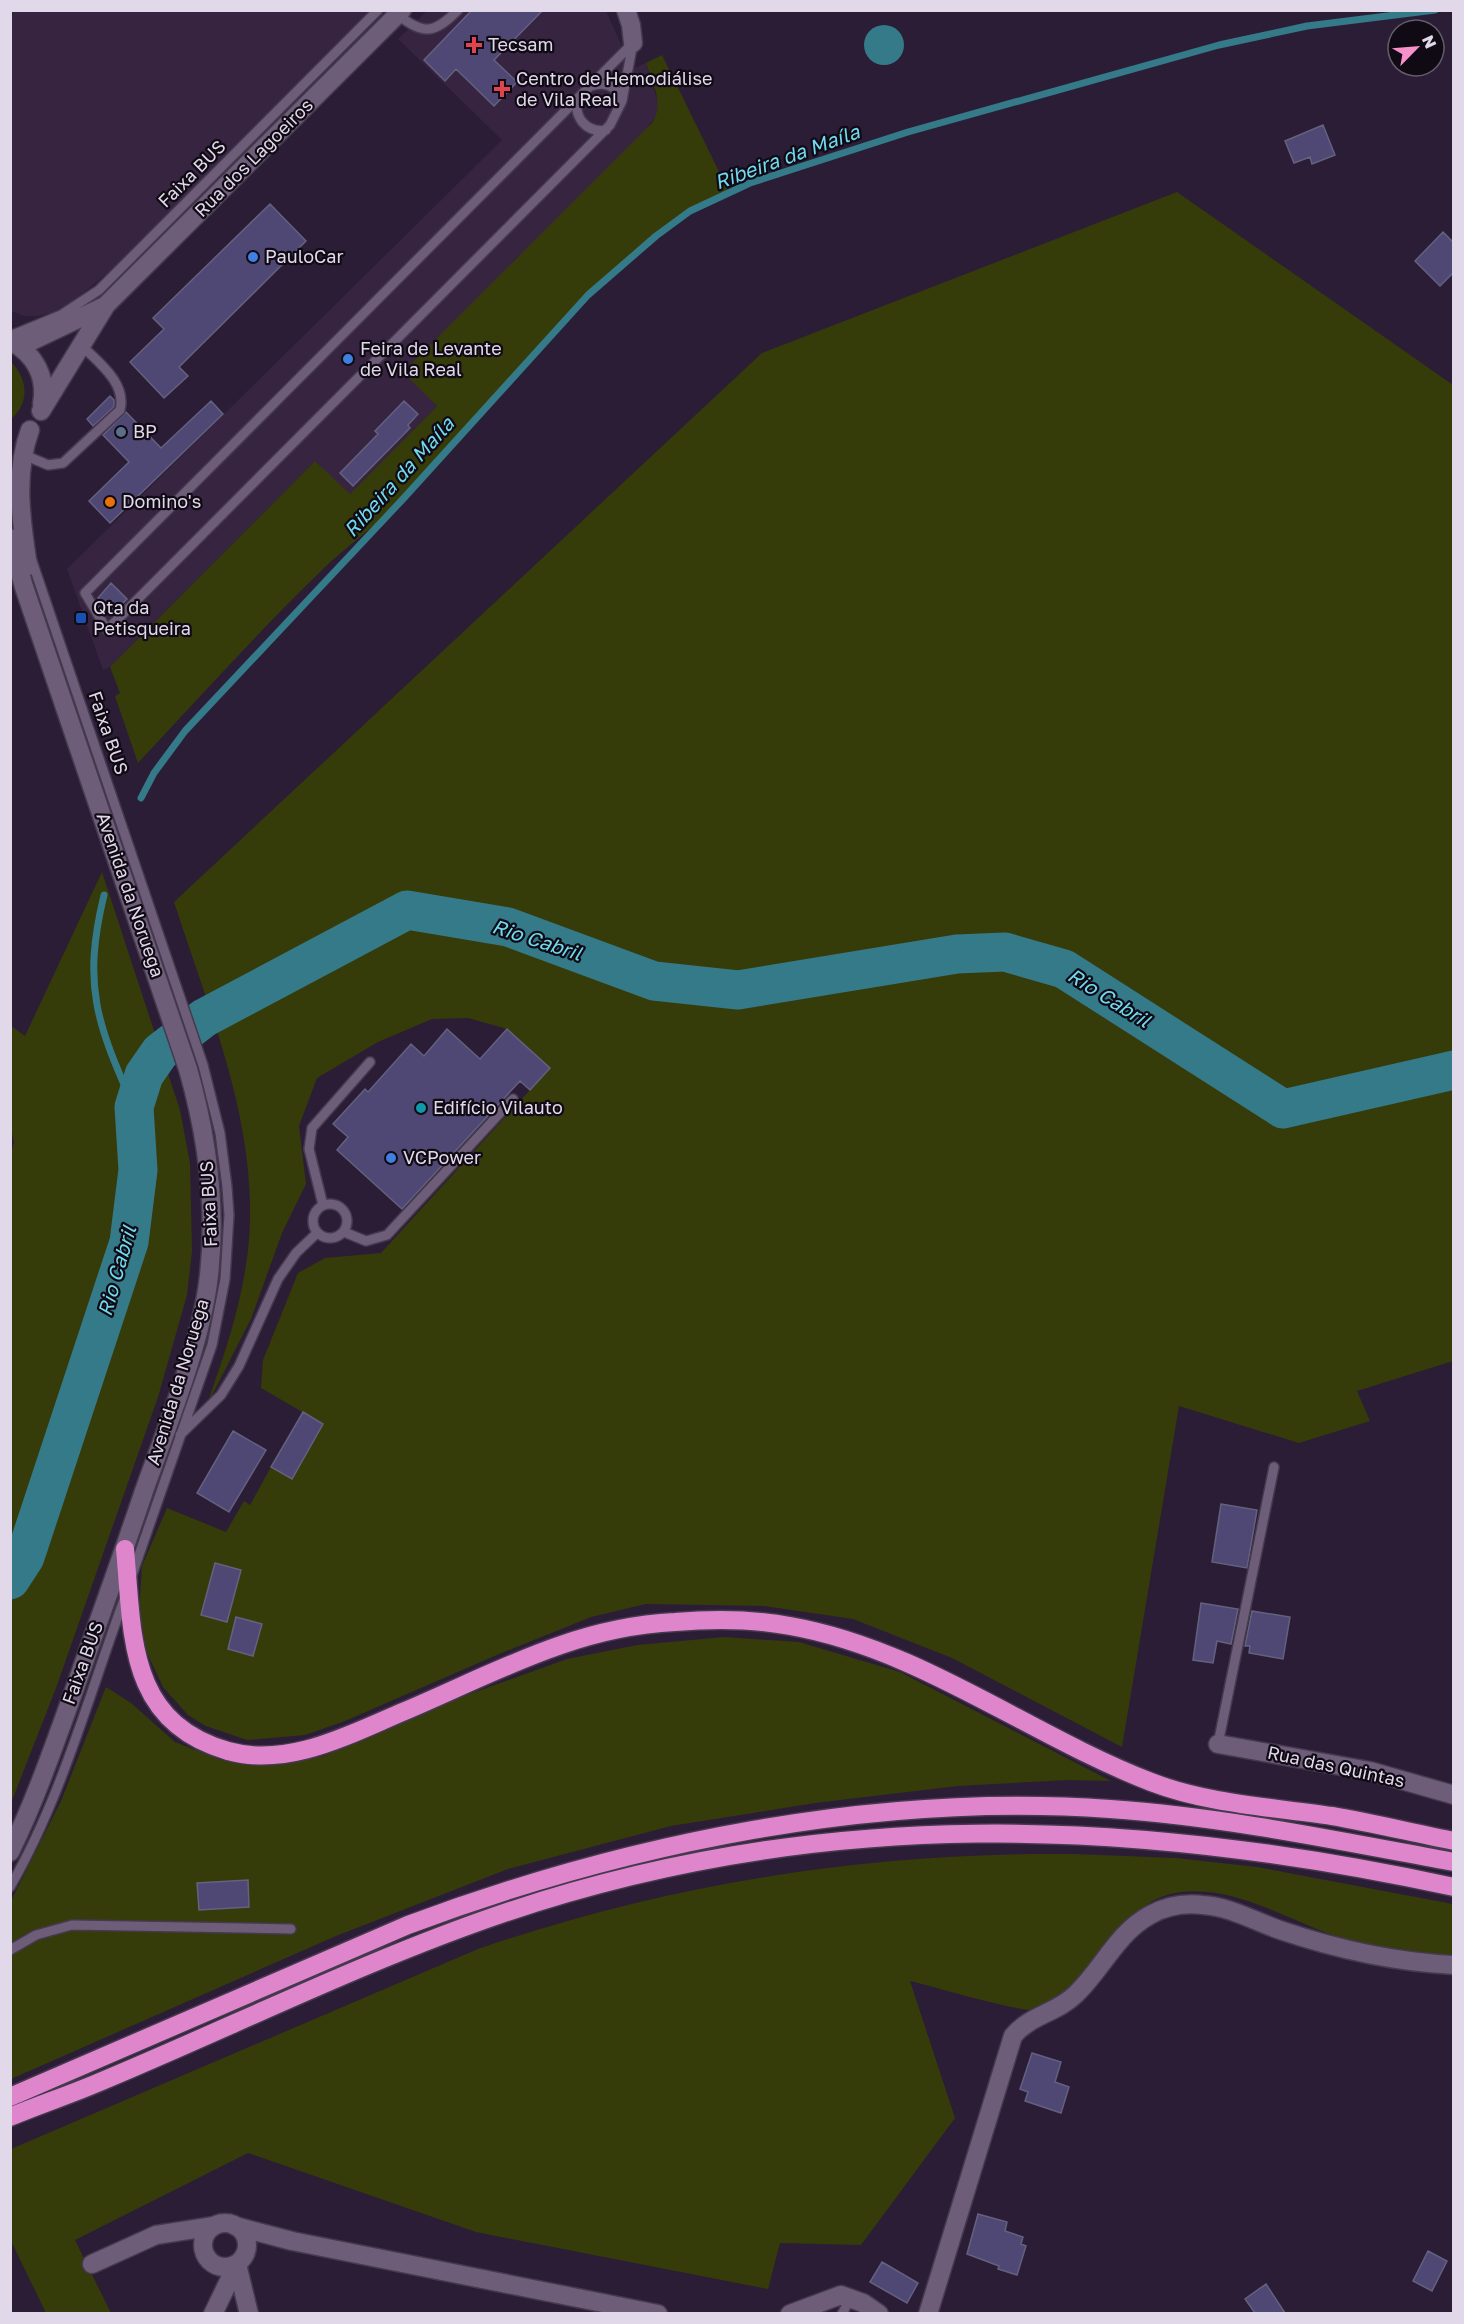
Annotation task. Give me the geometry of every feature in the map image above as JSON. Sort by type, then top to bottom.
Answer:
[{"type":"highway","points":[[124,1549],[136,1655],[158,1708],[188,1734],[210,1745],[248,1756],[270,1756],[318,1746],[529,1658],[594,1635],[674,1622],[756,1621],[791,1626],[864,1645],[946,1681],[1052,1736],[1153,1783],[1212,1799],[1336,1817],[1454,1841]]},
{"type":"highway","points":[[10,2097],[408,1925],[473,1901],[609,1859],[791,1825],[977,1807],[1110,1809],[1232,1821],[1454,1862]]},
{"type":"highway","points":[[10,2117],[99,2082],[412,1946],[506,1912],[645,1874],[797,1846],[888,1836],[947,1833],[1085,1835],[1222,1845],[1287,1854],[1454,1887]]},
{"type":"highway","points":[[10,2129],[56,2109],[99,2082]]},
{"type":"main road","points":[[626,10],[632,25],[633,43]]},
{"type":"main road","name":"Rua dos Lagoeiros","points":[[16,449],[30,430],[106,305],[400,13]]},
{"type":"main road","name":"Rua dos Lagoeiros","points":[[14,341],[106,305]]},
{"type":"main road","points":[[14,341],[34,359],[41,375],[44,393],[41,411]]},
{"type":"main road","name":"Avenida da Noruega","points":[[16,449],[22,513],[39,627]]},
{"type":"main road","name":"Avenida da Noruega","points":[[10,537],[39,627],[162,965],[196,1067],[200,1111],[208,1156],[213,1222],[209,1277],[197,1332],[159,1450],[31,1808],[10,1852]]},
{"type":"main road","name":"Rua das Quintas","points":[[1218,1744],[1370,1771],[1454,1795]]},
{"type":"main road","points":[[928,2313],[1013,2037],[1031,2020],[1074,1996],[1122,1937],[1144,1918],[1167,1907],[1203,1905],[1224,1908],[1282,1930],[1384,1957],[1454,1965]]},
{"type":"main road","points":[[92,2264],[146,2239],[221,2223],[292,2241],[658,2313]]},
{"type":"main road","points":[[214,2226],[205,2237],[207,2256],[220,2295]]},
{"type":"main road","points":[[236,2226],[246,2237],[242,2258],[249,2313]]},
{"type":"main road","points":[[177,2232],[224,2267],[274,2242],[292,2241]]},
{"type":"main road","points":[[213,2313],[220,2295],[242,2258]]},
{"type":"main road","points":[[790,2313],[845,2302],[879,2313]]},
{"type":"lane","name":"Faixa BUS","points":[[14,341],[70,310],[99,290],[378,10]]},
{"type":"lane","points":[[400,13],[414,27],[426,30],[447,22],[458,10]]},
{"type":"lane","points":[[633,43],[622,101],[614,120],[606,130],[107,630],[85,593],[633,43]]},
{"type":"lane","points":[[590,86],[599,84],[610,86],[622,101]]},
{"type":"lane","points":[[578,98],[576,110],[583,124],[593,130],[606,130]]},
{"type":"lane","points":[[16,449],[48,465],[63,463],[120,410],[121,398],[115,381],[81,345]]},
{"type":"lane","name":"Faixa BUS","points":[[22,513],[43,596],[162,965]]},
{"type":"lane","points":[[323,1205],[309,1149],[312,1128],[370,1062]]},
{"type":"lane","name":"Faixa BUS","points":[[10,1887],[36,1840],[55,1794],[212,1345],[221,1304],[228,1248],[229,1215],[222,1151],[196,1067]]},
{"type":"lane","points":[[317,1233],[331,1238],[344,1232],[366,1241],[387,1235],[513,1099]]},
{"type":"lane","points":[[317,1233],[312,1217],[323,1205],[333,1204],[342,1208],[347,1222],[344,1232]]},
{"type":"lane","points":[[159,1450],[208,1410],[226,1388],[278,1279],[296,1253],[317,1233]]},
{"type":"lane","points":[[1218,1744],[1274,1467]]},
{"type":"lane","points":[[10,1950],[36,1935],[72,1925],[291,1929]]},
{"type":"shaded area","points":[[13,10],[371,11],[115,267],[73,301],[55,312],[24,316],[11,311],[10,27]]},
{"type":"shaded area","name":"Feira de Levante de Vila Real","points":[[427,11],[606,11],[632,69],[646,63],[658,102],[658,113],[648,127],[403,372],[437,406],[349,495],[315,461],[110,667],[103,670],[67,569],[502,140],[398,39]]},
{"type":"shaded area","points":[[884,25],[892,26],[898,31],[903,37],[903,53],[898,59],[892,64],[884,65],[876,64],[870,59],[865,53],[864,45],[865,37],[870,31],[876,26]]},
{"type":"shaded area","points":[[662,55],[729,192],[680,221],[635,254],[594,291],[555,330],[405,497],[299,592],[138,763],[115,696],[120,693],[110,667],[315,461],[350,494],[437,406],[403,372],[652,123],[656,116],[657,101],[646,63]]},
{"type":"shaded area","points":[[1177,192],[1453,385],[1453,1361],[1357,1391],[1370,1421],[1299,1443],[1179,1406],[1122,1747],[952,1658],[853,1619],[764,1606],[646,1604],[591,1617],[345,1721],[305,1735],[247,1740],[206,1726],[188,1715],[163,1687],[147,1653],[139,1613],[142,1566],[167,1508],[226,1532],[244,1501],[250,1505],[271,1467],[292,1478],[323,1424],[261,1388],[263,1360],[298,1273],[325,1258],[381,1253],[550,1068],[507,1029],[468,1018],[432,1019],[378,1042],[317,1078],[299,1126],[306,1184],[282,1233],[251,1319],[206,1407],[237,1310],[248,1250],[250,1205],[247,1161],[240,1117],[229,1073],[174,902],[762,353]]},
{"type":"shaded area","points":[[11,362],[21,376],[25,391],[21,406],[11,419]]},
{"type":"shaded area","points":[[102,872],[180,1110],[190,1163],[192,1251],[187,1295],[158,1397],[56,1688],[11,1803],[10,1158],[14,1142],[10,1125],[11,1026],[25,1036]]},
{"type":"shaded area","points":[[724,1637],[799,1642],[900,1672],[1111,1781],[1069,1780],[958,1786],[815,1803],[671,1826],[508,1869],[336,1936],[11,2079],[11,1901],[61,1801],[106,1687],[131,1703],[175,1742],[221,1760],[267,1765],[324,1756],[453,1700],[567,1659],[637,1645]]},
{"type":"shaded area","points":[[1074,1854],[1176,1858],[1257,1867],[1453,1904],[1453,1955],[1411,1952],[1369,1945],[1342,1938],[1243,1899],[1202,1891],[1181,1892],[1160,1898],[1142,1908],[1072,1989],[1041,2009],[1016,2008],[910,1981],[955,2118],[861,2245],[780,2243],[768,2289],[476,2232],[248,2153],[75,2240],[111,2313],[46,2313],[11,2241],[11,2149],[478,1949],[623,1906],[697,1889],[772,1876],[922,1859]]},
{"type":"building","points":[[472,10],[543,10],[494,60],[517,82],[494,106],[456,69],[445,81],[424,60]]},
{"type":"building","points":[[1323,125],[1335,155],[1312,164],[1310,157],[1294,163],[1285,141]]},
{"type":"building","points":[[270,204],[306,241],[179,367],[188,376],[164,398],[130,362],[164,329],[153,318]]},
{"type":"building","points":[[1443,232],[1454,243],[1454,272],[1440,286],[1415,261]]},
{"type":"building","points":[[110,396],[114,400],[114,407],[93,426],[87,419]]},
{"type":"building","points":[[211,401],[223,414],[110,523],[89,501],[129,462],[103,435],[126,412],[161,448]]},
{"type":"building","points":[[404,401],[418,414],[408,425],[410,428],[353,486],[340,473],[378,434],[375,431]]},
{"type":"building","points":[[111,583],[127,599],[113,613],[98,598]]},
{"type":"building","name":"Edifício Vilauto","points":[[447,1029],[480,1059],[507,1029],[550,1068],[530,1090],[520,1081],[402,1209],[337,1150],[348,1137],[333,1124],[365,1089],[368,1092],[411,1044],[424,1056]]},
{"type":"building","points":[[303,1412],[323,1424],[292,1479],[271,1467]]},
{"type":"building","points":[[233,1431],[266,1450],[229,1512],[197,1493]]},
{"type":"building","points":[[1221,1504],[1257,1510],[1247,1568],[1212,1562]]},
{"type":"building","points":[[215,1563],[241,1570],[227,1622],[201,1615]]},
{"type":"building","points":[[1201,1603],[1238,1609],[1231,1644],[1217,1641],[1213,1663],[1193,1660]]},
{"type":"building","points":[[1252,1611],[1290,1617],[1283,1659],[1249,1653],[1250,1646],[1245,1646]]},
{"type":"building","points":[[236,1617],[262,1624],[253,1656],[228,1649]]},
{"type":"building","points":[[248,1880],[249,1907],[199,1910],[197,1883]]},
{"type":"building","points":[[1032,2053],[1061,2062],[1055,2082],[1069,2087],[1061,2113],[1025,2101],[1028,2092],[1020,2089]]},
{"type":"building","points":[[978,2214],[1007,2222],[1005,2231],[1023,2237],[1021,2244],[1026,2246],[1017,2275],[998,2269],[999,2266],[967,2254]]},
{"type":"building","points":[[1428,2251],[1447,2261],[1432,2291],[1413,2281]]},
{"type":"building","points":[[882,2262],[918,2283],[907,2303],[870,2282]]},
{"type":"building","points":[[1266,2284],[1285,2313],[1255,2313],[1245,2299]]},
{"type":"waterway","name":"Ribeira da Maíla","points":[[141,798],[154,773],[185,731],[403,499],[588,295],[656,236],[690,211],[750,183],[908,132],[1219,45],[1307,26],[1435,10]]},
{"type":"waterway","name":"Ribeira da Maíla","points":[[104,895],[94,955],[97,1004],[102,1027],[134,1107]]},
{"type":"waterway","name":"Rio Cabril","points":[[10,1580],[25,1557],[129,1242],[138,1170],[134,1107],[144,1075],[160,1052],[204,1018],[407,910],[508,927],[654,981],[738,990],[957,954],[1005,952],[1064,969],[1283,1109],[1454,1070]]},
{"type":"place","name":"Tecsam","points":[[474,45]]},
{"type":"place","name":"Centro de Hemodiálise de Vila Real","points":[[502,89]]},
{"type":"place","name":"PauloCar","points":[[253,257]]},
{"type":"place","name":"Feira de Levante de Vila Real","points":[[348,359]]},
{"type":"place","name":"BP","points":[[121,432]]},
{"type":"place","name":"Domino's","points":[[110,502]]},
{"type":"place","name":"Qtª da Petisqueira","points":[[81,618]]},
{"type":"place","name":"Edifício Vilauto","points":[[421,1108]]},
{"type":"place","name":"VCPower","points":[[391,1158]]}]
